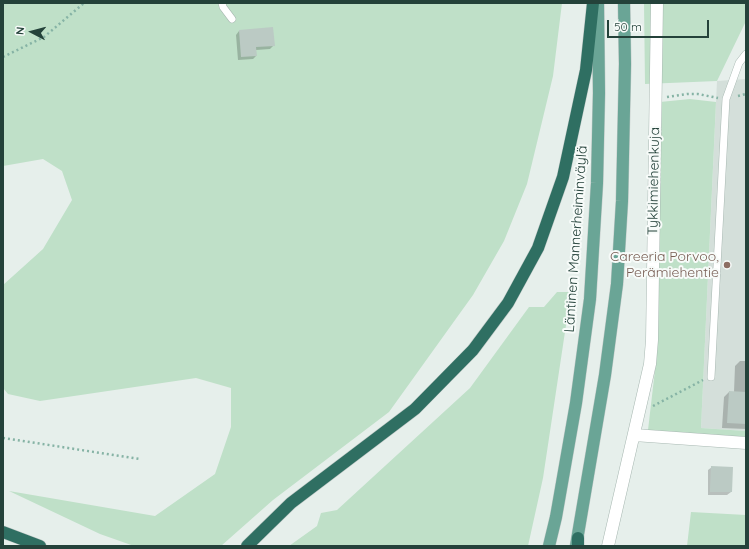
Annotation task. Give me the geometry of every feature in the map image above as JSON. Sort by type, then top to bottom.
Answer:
[{"type":"highway","points":[[247,546],[291,503],[416,409],[473,350],[508,303],[538,248],[563,177],[586,70],[593,3]]},
{"type":"highway","points":[[3,532],[40,546]]},
{"type":"main road","name":"Läntinen Mannerheiminväylä","points":[[549,546],[556,517],[576,403],[590,299],[597,175],[599,93],[598,3]]},
{"type":"main road","points":[[577,543],[605,375],[617,284],[622,201],[625,64],[624,3]]},
{"type":"street","name":"Tykkimiehenkuja","points":[[608,546],[650,364],[652,340],[657,3]]},
{"type":"street","points":[[634,435],[746,443]]},
{"type":"lane","points":[[222,3],[223,7],[232,19]]},
{"type":"lane","points":[[711,377],[726,99],[739,63],[746,54]]},
{"type":"path","points":[[3,57],[44,37],[84,3]]},
{"type":"path","points":[[655,98],[698,94],[726,99]]},
{"type":"path","points":[[638,412],[660,403],[690,386],[711,377]]},
{"type":"path","points":[[3,438],[140,459]]},
{"type":"shaded area","name":"Careeria Porvoo, Perämiehentie","points":[[746,79],[746,431],[701,428],[717,81]]},
{"type":"green space","points":[[3,3],[562,3],[553,76],[527,184],[504,241],[473,295],[389,412],[273,500],[221,546],[134,546],[100,534],[9,491],[155,516],[215,474],[231,427],[231,388],[196,378],[40,401],[8,394],[3,388],[3,285],[43,249],[72,200],[62,171],[43,159],[3,166]]},
{"type":"green space","points":[[644,3],[746,3],[746,21],[717,81],[645,84]]},
{"type":"green space","points":[[690,99],[716,102],[701,428],[746,431],[746,437],[648,430],[657,353],[660,102]]},
{"type":"green space","points":[[557,292],[571,292],[543,478],[528,546],[289,546],[317,526],[321,513],[337,510],[470,388],[529,307],[544,307]]},
{"type":"green space","points":[[691,512],[746,515],[746,546],[687,546]]},
{"type":"building","points":[[273,27],[275,46],[256,47],[257,56],[241,57],[239,30]]},
{"type":"building","points":[[729,391],[746,392],[746,424],[727,423]]},
{"type":"building","points":[[711,466],[733,467],[732,492],[710,492]]},
{"type":"place","name":"Careeria Porvoo, Perämiehentie","points":[[727,265]]}]
